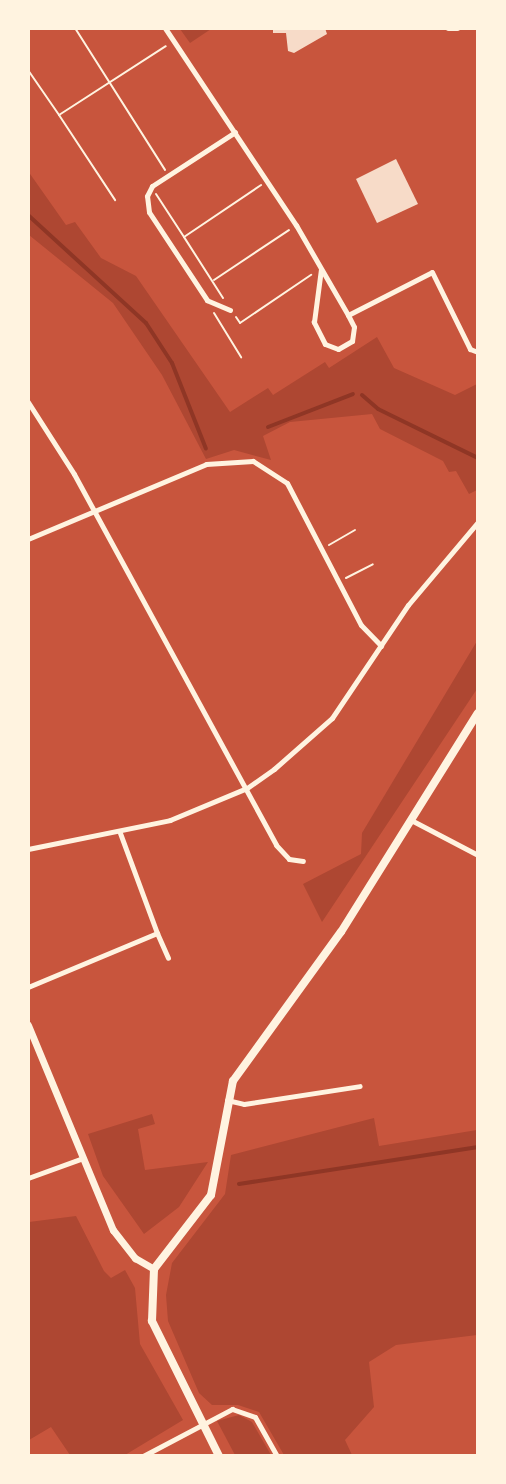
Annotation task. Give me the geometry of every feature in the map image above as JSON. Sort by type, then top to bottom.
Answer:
[{"type":"main road","points":[[219,1455],[152,1321],[154,1269],[211,1195],[221,1164],[227,1100],[248,1057],[341,932],[477,713]]},
{"type":"street","points":[[165,28],[296,225],[348,315],[354,327],[352,341],[332,348],[314,322],[321,269]]},
{"type":"street","points":[[448,28],[456,28]]},
{"type":"street","points":[[230,310],[207,300],[149,212],[152,186],[235,132]]},
{"type":"street","points":[[348,315],[432,272],[470,349],[477,352]]},
{"type":"street","points":[[28,402],[94,511],[247,788],[276,845],[290,859],[303,861]]},
{"type":"street","points":[[28,539],[206,464],[253,461],[287,483],[361,625],[381,646]]},
{"type":"street","points":[[28,849],[120,833],[247,788],[332,718],[381,646],[477,522]]},
{"type":"street","points":[[411,820],[477,855]]},
{"type":"street","points":[[120,833],[168,958]]},
{"type":"street","points":[[28,987],[157,933]]},
{"type":"street","points":[[28,1025],[120,1242],[154,1269]]},
{"type":"street","points":[[227,1100],[244,1104],[360,1086]]},
{"type":"street","points":[[28,1178],[83,1158]]},
{"type":"street","points":[[143,1455],[201,1422],[240,1409],[255,1417],[277,1455]]},
{"type":"path","points":[[75,28],[169,175]]},
{"type":"path","points":[[59,115],[173,41]]},
{"type":"path","points":[[28,70],[115,200]]},
{"type":"path","points":[[184,237],[267,181]]},
{"type":"path","points":[[152,186],[240,323],[321,269]]},
{"type":"path","points":[[213,280],[296,225]]},
{"type":"path","points":[[207,300],[241,357]]},
{"type":"path","points":[[321,549],[355,530]]},
{"type":"path","points":[[338,582],[373,564]]},
{"type":"shaded area","points":[[180,29],[211,29],[190,43]]},
{"type":"shaded area","points":[[28,171],[66,225],[75,222],[101,258],[136,276],[230,412],[268,388],[273,395],[325,362],[329,368],[377,337],[394,368],[455,395],[477,384],[477,490],[469,494],[456,471],[449,472],[443,461],[380,429],[372,414],[290,422],[263,436],[271,460],[234,450],[206,459],[162,375],[113,303],[29,235]]},
{"type":"shaded area","points":[[477,641],[477,689],[322,922],[303,884],[361,854],[362,833]]},
{"type":"shaded area","points":[[152,1114],[155,1124],[138,1129],[145,1170],[208,1162],[179,1207],[144,1234],[103,1176],[88,1134]]},
{"type":"shaded area","points":[[374,1118],[379,1146],[477,1130],[477,1335],[396,1345],[369,1362],[374,1407],[345,1440],[352,1455],[284,1455],[259,1412],[238,1405],[212,1405],[199,1393],[168,1321],[166,1295],[172,1263],[225,1194],[231,1155]]},
{"type":"shaded area","points":[[76,1216],[104,1271],[111,1278],[125,1270],[135,1288],[140,1344],[183,1420],[125,1455],[70,1455],[51,1427],[29,1440],[29,1222]]},
{"type":"shaded area","points":[[239,1415],[252,1422],[271,1455],[235,1455],[217,1421]]},
{"type":"building","points":[[273,28],[325,28],[327,34],[294,53],[288,51],[286,33],[273,33]]},
{"type":"building","points":[[396,159],[418,204],[377,223],[356,179]]},
{"type":"waterway","points":[[28,215],[146,323],[172,363],[206,449]]},
{"type":"waterway","points":[[268,427],[353,394]]},
{"type":"waterway","points":[[362,395],[378,409],[478,458]]},
{"type":"waterway","points":[[239,1184],[478,1147]]}]
